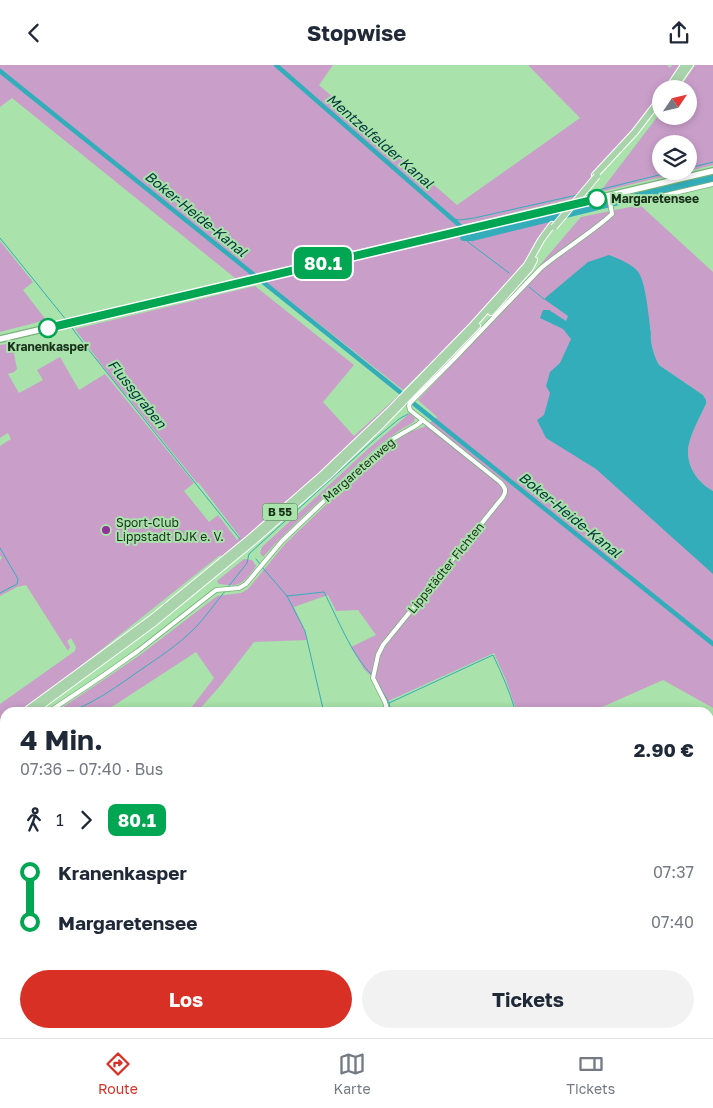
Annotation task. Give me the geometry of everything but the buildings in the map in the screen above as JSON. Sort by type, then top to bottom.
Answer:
[{"type":"main road","points":[[674,80],[684,65]]},
{"type":"main road","points":[[679,80],[690,65]]},
{"type":"main road","name":"B 55","points":[[31,707],[151,619],[245,543],[323,474],[388,412],[473,325],[527,265],[541,240],[635,132],[652,109]]},
{"type":"main road","name":"B 55","points":[[596,175],[639,134],[652,117]]},
{"type":"main road","name":"B 55","points":[[39,707],[162,617],[254,541],[382,425],[530,268],[543,241],[553,226]]},
{"type":"street","points":[[0,339],[713,171]]},
{"type":"street","points":[[662,196],[713,184]]},
{"type":"street","points":[[423,420],[410,410],[410,403],[541,268],[600,225],[612,213],[609,197]]},
{"type":"street","name":"Lippstädter Fichten","points":[[386,707],[373,678],[378,655],[383,645],[503,497],[506,489],[500,482],[423,420]]},
{"type":"street","name":"Margaretenweg","points":[[56,707],[138,651],[216,590],[239,588],[246,584],[282,541],[365,462],[391,440],[423,420]]},
{"type":"shaded area","points":[[0,65],[333,65],[319,85],[457,205],[580,118],[528,65],[667,65],[670,68],[672,65],[682,65],[671,80],[652,80],[652,105],[579,197],[235,278],[12,98],[0,107]]},
{"type":"shaded area","points":[[695,65],[713,65],[713,165],[697,169],[697,135],[652,135],[652,179],[600,192],[652,124],[698,125],[698,80],[685,80]]},
{"type":"shaded area","points":[[640,205],[713,272],[713,491],[695,475],[688,458],[690,440],[706,404],[703,395],[659,365],[652,345],[644,289],[639,273],[609,255],[713,542],[713,707],[663,680],[602,707],[515,707],[494,653],[386,702],[374,679],[364,669],[351,647],[376,635],[358,610],[336,611],[328,595],[294,607],[307,640],[254,642],[201,707],[192,707],[214,678],[196,652],[112,707],[63,707],[140,655],[217,596],[241,593],[248,589],[285,544],[375,458],[407,433],[426,426],[437,417],[418,400],[529,284],[539,266],[581,217]]},
{"type":"shaded area","points":[[568,210],[471,323],[403,390],[266,282]]},
{"type":"shaded area","points":[[0,241],[33,282],[23,290],[46,320],[0,332]]},
{"type":"shaded area","points":[[255,286],[354,365],[323,402],[354,436],[399,397],[290,499],[222,557],[220,555],[67,677],[25,707],[0,707],[0,704],[75,651],[76,647],[71,638],[67,641],[70,647],[68,651],[26,585],[17,587],[0,596],[0,561],[2,557],[0,556],[0,446],[11,439],[8,433],[0,438],[0,345],[12,343],[17,369],[8,374],[19,393],[43,380],[37,370],[60,357],[79,390],[105,374],[194,483],[184,491],[209,522],[218,515],[237,540],[240,537],[198,482],[110,376],[75,329]]},
{"type":"shaded area","points":[[410,413],[415,418],[414,422],[391,436],[370,453],[263,557],[260,553],[262,547]]},
{"type":"shaded area","points":[[244,559],[252,560],[256,566],[242,582],[235,585],[219,584],[217,581]]},
{"type":"water","points":[[609,255],[626,262],[639,273],[644,285],[652,345],[659,365],[703,395],[706,400],[706,404],[692,434],[688,452],[690,464],[695,475],[713,491],[713,574],[596,469],[546,438],[537,420],[544,415],[550,393],[546,386],[550,372],[560,363],[571,339],[563,329],[540,318],[543,310],[549,310],[566,321],[568,316],[544,299],[588,262]]},
{"type":"waterway","name":"Mentzelfelder Kanal","points":[[276,65],[458,224],[464,237]]},
{"type":"waterway","name":"Boker-Heide-Kanal","points":[[0,71],[400,392]]},
{"type":"waterway","points":[[697,166],[713,162]]},
{"type":"waterway","points":[[586,193],[652,177]]},
{"type":"waterway","points":[[464,237],[472,237],[713,178]]},
{"type":"waterway","points":[[452,219],[474,218],[577,195]]},
{"type":"waterway","points":[[464,237],[509,273]]},
{"type":"waterway","name":"Flussgraben","points":[[0,238],[67,321]]},
{"type":"waterway","points":[[529,287],[544,299]]},
{"type":"waterway","name":"Flussgraben","points":[[69,324],[240,539]]},
{"type":"waterway","name":"Boker-Heide-Kanal","points":[[413,403],[713,644]]},
{"type":"waterway","points":[[228,587],[247,563],[249,554],[374,440],[408,414]]},
{"type":"waterway","points":[[0,548],[18,579],[17,584],[0,593]]},
{"type":"waterway","name":"Flussgraben","points":[[256,559],[260,564]]},
{"type":"waterway","name":"Flussgraben","points":[[262,567],[287,596],[305,631],[323,707]]},
{"type":"waterway","points":[[82,707],[104,695],[175,646],[188,635],[226,590]]},
{"type":"waterway","points":[[287,596],[324,592],[351,647],[372,675]]},
{"type":"waterway","points":[[389,703],[493,655],[506,683],[514,707]]},
{"type":"waterway","points":[[375,678],[390,707]]},
{"type":"bus line","name":"80.1","points":[[48,328],[597,199]]},
{"type":"place","name":"Margaretensee","points":[[597,199]]},
{"type":"place","name":"Kranenkasper","points":[[48,328]]},
{"type":"place","name":"Sport-Club Lippstadt DJK e. V.","points":[[106,530]]}]
